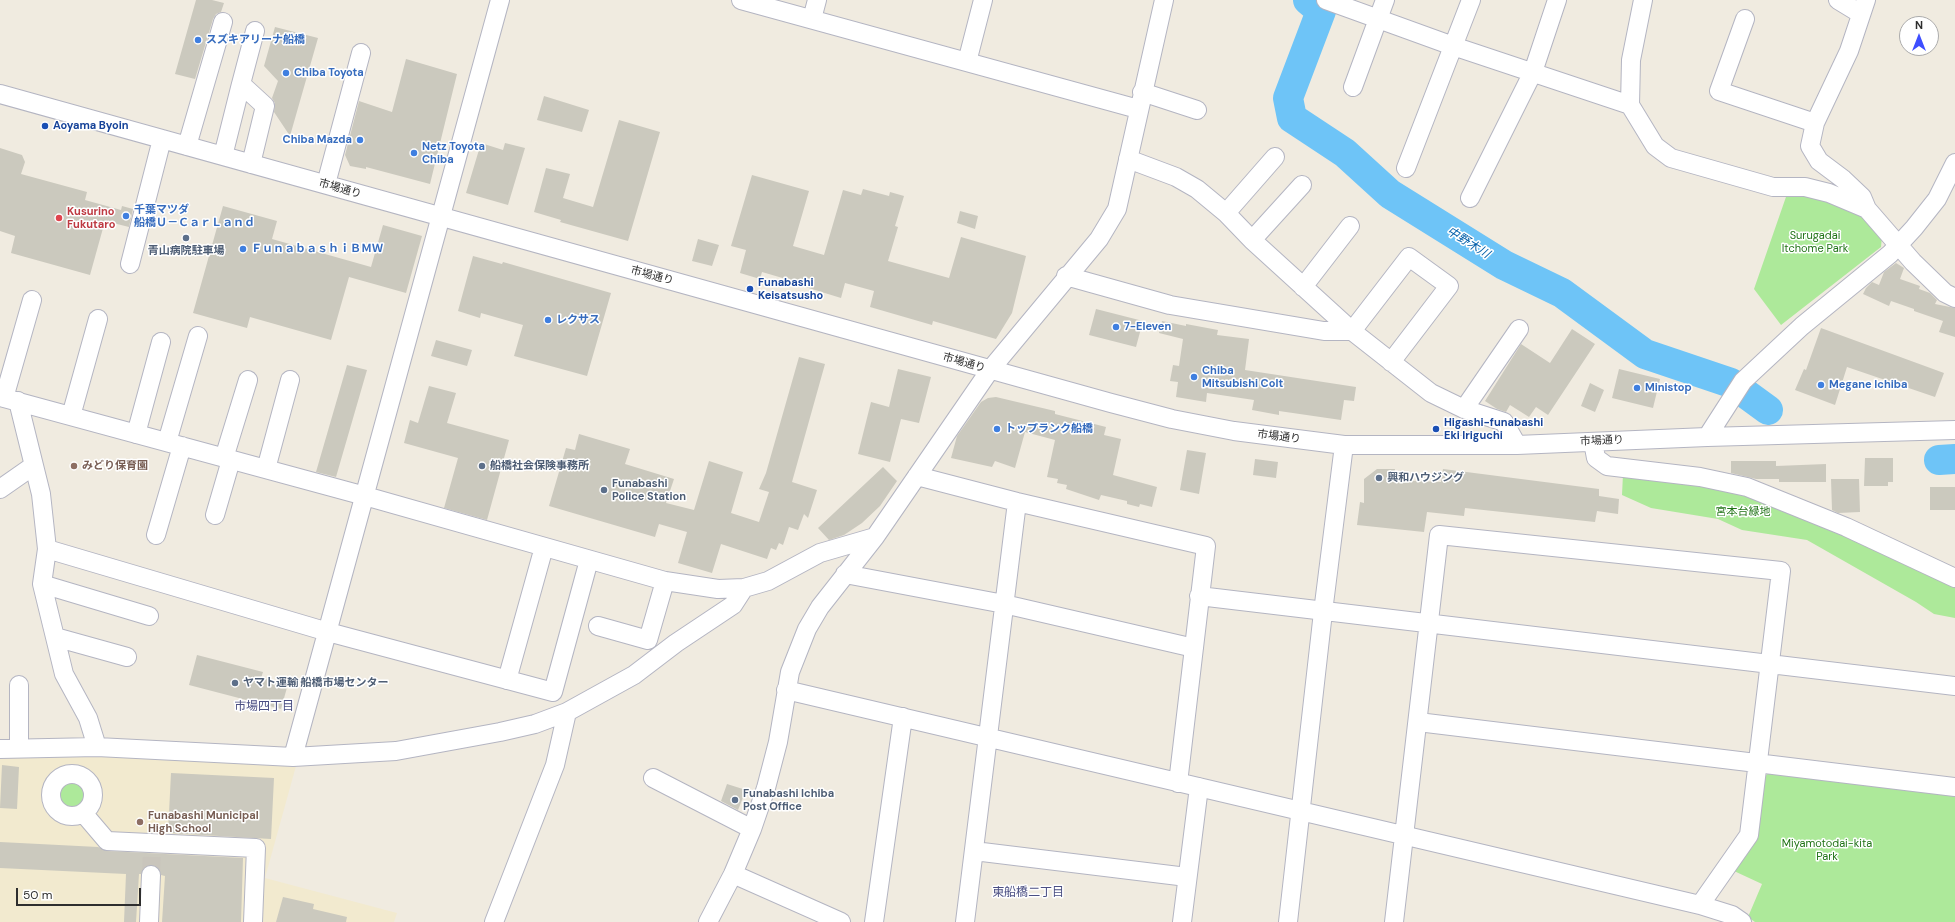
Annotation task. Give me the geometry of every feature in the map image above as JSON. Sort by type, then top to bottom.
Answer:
[{"type":"street","points":[[293,757],[442,217],[500,0]]},
{"type":"street","points":[[741,0],[967,62],[1140,100],[1197,110]]},
{"type":"street","points":[[812,19],[817,0]]},
{"type":"street","points":[[967,62],[983,0]]},
{"type":"street","points":[[708,922],[733,874],[752,829],[766,788],[778,742],[786,690],[797,652],[807,629],[820,608],[845,574],[875,537],[990,370],[1066,276],[1099,239],[1117,209],[1140,100],[1164,0]]},
{"type":"street","points":[[1326,0],[1453,46],[1630,105]]},
{"type":"street","points":[[1352,87],[1385,0]]},
{"type":"street","points":[[1406,168],[1471,0]]},
{"type":"street","points":[[1470,198],[1533,72],[1557,0]]},
{"type":"street","points":[[1643,0],[1631,60],[1630,105],[1655,146],[1671,158],[1773,187],[1805,187],[1829,192],[1867,209]]},
{"type":"street","points":[[1838,0],[1863,7],[1850,51],[1815,123],[1810,146],[1819,161],[1843,179],[1862,198],[1867,209],[1913,262],[1945,293],[1955,298]]},
{"type":"street","points":[[1746,19],[1719,91],[1815,123]]},
{"type":"street","points":[[187,146],[223,22]]},
{"type":"street","points":[[223,156],[256,31]]},
{"type":"street","points":[[326,184],[361,53]]},
{"type":"street","points":[[241,84],[265,106],[251,164]]},
{"type":"street","name":"市場通り","points":[[0,94],[990,370],[1172,419],[1234,431],[1344,445],[1517,445],[1707,437],[1955,430]]},
{"type":"street","points":[[130,264],[162,139]]},
{"type":"street","points":[[1226,213],[1275,157]]},
{"type":"street","points":[[1128,159],[1176,177],[1197,189],[1226,213],[1252,240],[1302,287],[1352,331],[1431,393],[1464,409],[1504,422],[1517,445]]},
{"type":"street","points":[[1707,437],[1739,388],[1802,326],[1890,254],[1914,228],[1937,199],[1955,163]]},
{"type":"street","points":[[1252,240],[1302,185]]},
{"type":"street","points":[[1302,287],[1350,226]]},
{"type":"street","points":[[1352,331],[1409,257],[1449,286],[1391,362]]},
{"type":"street","points":[[1066,276],[1170,305],[1324,330],[1352,331]]},
{"type":"street","points":[[32,300],[7,399],[33,466],[41,494],[47,549],[42,584],[64,674],[88,718],[97,747]]},
{"type":"street","points":[[70,416],[98,319]]},
{"type":"street","points":[[1464,409],[1519,329]]},
{"type":"street","points":[[156,535],[198,336]]},
{"type":"street","points":[[136,434],[161,342]]},
{"type":"street","points":[[215,515],[227,459],[248,380]]},
{"type":"street","points":[[266,469],[290,380]]},
{"type":"street","points":[[7,399],[365,496],[665,581],[718,589],[744,588],[768,581],[820,553],[875,537]]},
{"type":"street","points":[[1593,442],[1596,458],[1607,466],[1700,478],[1747,487],[1846,526],[1955,578]]},
{"type":"street","points":[[1288,922],[1323,612],[1344,445]]},
{"type":"street","points":[[0,489],[33,466]]},
{"type":"street","points":[[917,476],[1017,502],[1206,546],[1178,783]]},
{"type":"street","points":[[965,922],[1017,502]]},
{"type":"street","points":[[1394,922],[1439,535],[1781,571],[1749,834],[1700,906]]},
{"type":"street","points":[[507,680],[544,547]]},
{"type":"street","points":[[47,549],[328,632],[553,692],[589,560]]},
{"type":"street","points":[[845,574],[1004,604],[1194,648]]},
{"type":"street","points":[[598,626],[648,640],[665,581]]},
{"type":"street","points":[[42,584],[149,616]]},
{"type":"street","points":[[0,749],[97,747],[293,757],[396,751],[500,732],[535,724],[567,712],[634,675],[676,643],[733,605],[744,588]]},
{"type":"street","points":[[1199,596],[1323,612],[1955,686]]},
{"type":"street","points":[[55,637],[127,657]]},
{"type":"street","points":[[19,685],[19,748]]},
{"type":"street","points":[[786,690],[1700,906],[1735,920]]},
{"type":"street","points":[[494,922],[555,766],[567,712]]},
{"type":"street","points":[[874,922],[904,717]]},
{"type":"street","points":[[1418,722],[1955,787]]},
{"type":"street","points":[[77,774],[78,747]]},
{"type":"street","points":[[77,774],[91,784],[93,800],[84,814],[67,816],[54,807],[51,790],[61,777],[77,774]]},
{"type":"street","points":[[653,778],[752,829]]},
{"type":"street","points":[[1182,922],[1198,787]]},
{"type":"street","points":[[84,814],[107,841],[153,846],[256,848],[254,922]]},
{"type":"street","points":[[974,851],[1187,878]]},
{"type":"street","points":[[733,874],[841,922]]},
{"type":"street","points":[[149,922],[152,875]]},
{"type":"shaded area","name":"Funabashi Municipal High School","points":[[65,753],[216,759],[296,766],[265,878],[397,913],[394,922],[0,922],[0,756]]},
{"type":"green space","name":"Surugadai Itchome Park","points":[[1787,194],[1825,199],[1860,216],[1873,226],[1882,237],[1881,247],[1781,325],[1754,289]]},
{"type":"green space","name":"宮本台緑地","points":[[1623,474],[1726,487],[1778,507],[1916,566],[1955,587],[1955,618],[1934,614],[1916,602],[1807,540],[1742,530],[1718,519],[1651,508],[1622,495]]},
{"type":"green space","name":"Miyamotodai-kita Park","points":[[1770,772],[1955,794],[1955,922],[1755,922],[1748,917],[1762,884],[1734,871],[1764,777]]},
{"type":"green space","points":[[72,779],[83,784],[88,795],[83,806],[72,811],[61,806],[56,795],[61,784]]},
{"type":"building","points":[[196,0],[212,0],[224,3],[221,12],[216,14],[213,19],[195,79],[175,74]]},
{"type":"building","points":[[275,27],[318,38],[290,136],[274,112],[275,103],[272,98],[278,81],[264,66]]},
{"type":"building","points":[[406,59],[457,74],[430,184],[366,167],[366,169],[350,166],[345,155],[359,101],[392,112]]},
{"type":"building","points":[[544,96],[589,110],[582,132],[537,120]]},
{"type":"building","points":[[619,120],[660,132],[628,241],[560,222],[561,220],[534,212],[546,168],[570,174],[563,198],[593,207]]},
{"type":"building","points":[[481,143],[503,150],[505,143],[525,148],[508,205],[466,193]]},
{"type":"building","points":[[0,148],[22,155],[25,162],[21,174],[87,192],[85,200],[121,210],[122,206],[133,209],[129,227],[105,221],[90,275],[11,253],[15,236],[0,231]]},
{"type":"building","points":[[752,175],[809,191],[793,246],[824,255],[843,190],[861,195],[863,189],[889,196],[890,192],[904,196],[895,226],[898,227],[888,261],[949,278],[961,237],[1026,256],[1012,313],[996,339],[933,321],[932,325],[870,307],[874,291],[845,283],[841,298],[802,286],[803,284],[762,272],[760,279],[740,273],[746,250],[731,246]]},
{"type":"building","points":[[223,206],[277,221],[272,239],[371,267],[383,225],[422,236],[406,293],[349,277],[331,340],[250,317],[247,328],[193,313]]},
{"type":"building","points":[[960,211],[978,216],[975,229],[957,223]]},
{"type":"building","points":[[698,239],[719,245],[712,266],[692,261]]},
{"type":"building","points":[[473,256],[502,264],[503,262],[611,293],[587,376],[514,356],[523,325],[481,313],[480,318],[458,311]]},
{"type":"building","points":[[1896,263],[1904,268],[1900,279],[1920,286],[1919,289],[1930,293],[1937,300],[1935,304],[1955,308],[1955,337],[1939,332],[1943,321],[1891,301],[1889,306],[1863,294],[1872,282],[1879,285],[1884,272]]},
{"type":"building","points":[[1096,309],[1143,321],[1136,347],[1089,335]]},
{"type":"building","points":[[1162,321],[1218,330],[1217,335],[1249,339],[1245,370],[1356,387],[1354,401],[1344,400],[1341,420],[1279,411],[1279,415],[1252,410],[1254,400],[1207,393],[1206,402],[1176,397],[1178,382],[1170,381],[1173,365],[1179,366],[1183,339],[1159,333]]},
{"type":"building","points":[[1821,328],[1944,373],[1935,397],[1847,367],[1835,405],[1795,390],[1804,369],[1806,370]]},
{"type":"building","points":[[1572,329],[1595,344],[1548,415],[1536,407],[1529,417],[1510,405],[1506,412],[1497,409],[1485,401],[1521,344],[1550,363]]},
{"type":"building","points":[[436,340],[472,350],[467,366],[431,356]]},
{"type":"building","points":[[799,357],[825,364],[792,482],[817,490],[808,518],[804,514],[798,530],[789,527],[783,545],[779,543],[776,550],[771,548],[767,559],[721,544],[712,573],[678,563],[687,532],[659,524],[655,537],[549,506],[566,448],[575,450],[579,434],[630,449],[625,464],[674,479],[666,503],[694,510],[709,461],[743,472],[731,513],[759,522],[769,492],[759,489],[766,473]]},
{"type":"building","points":[[347,365],[367,370],[336,477],[316,472]]},
{"type":"building","points":[[898,369],[931,377],[919,423],[901,419],[890,462],[858,454],[871,402],[889,407]]},
{"type":"building","points":[[1619,369],[1660,379],[1653,408],[1612,398]]},
{"type":"building","points":[[1590,383],[1604,390],[1595,412],[1581,406]]},
{"type":"building","points":[[429,386],[456,393],[447,423],[509,440],[487,520],[444,508],[458,458],[404,443],[410,420],[418,423]]},
{"type":"building","points":[[996,397],[1055,411],[1055,414],[1106,427],[1104,435],[1121,439],[1113,475],[1157,487],[1152,507],[1140,504],[1139,507],[1127,504],[1127,501],[1101,495],[1099,500],[1066,489],[1067,485],[1057,483],[1058,479],[1047,477],[1055,440],[1025,432],[1015,468],[995,461],[992,467],[951,458],[957,436],[981,402],[988,398]]},
{"type":"building","points":[[1187,450],[1206,453],[1199,494],[1180,490]]},
{"type":"building","points":[[1865,458],[1893,458],[1893,482],[1888,482],[1888,486],[1864,486]]},
{"type":"building","points":[[1255,459],[1278,462],[1276,478],[1253,475]]},
{"type":"building","points":[[1731,461],[1776,461],[1776,466],[1826,464],[1826,482],[1779,482],[1779,479],[1756,479],[1731,473]]},
{"type":"building","points":[[883,467],[897,481],[880,506],[862,523],[844,535],[829,540],[818,528]]},
{"type":"building","points":[[1377,469],[1395,469],[1394,480],[1441,482],[1443,469],[1599,489],[1599,496],[1619,499],[1618,514],[1597,511],[1595,522],[1465,508],[1464,516],[1427,512],[1424,532],[1357,525],[1360,502],[1364,503],[1364,479]]},
{"type":"building","points":[[1831,479],[1859,479],[1860,512],[1838,513],[1832,510]]},
{"type":"building","points":[[1930,487],[1955,487],[1955,510],[1930,510]]},
{"type":"building","points":[[197,655],[263,672],[261,678],[288,684],[281,709],[189,685]]},
{"type":"building","points":[[2,765],[19,767],[17,809],[0,808]]},
{"type":"building","points":[[171,773],[274,778],[271,839],[168,833]]},
{"type":"building","points":[[727,784],[746,790],[738,810],[721,801]]},
{"type":"building","points":[[0,842],[98,847],[107,851],[243,858],[241,922],[162,922],[165,876],[161,875],[157,866],[151,865],[146,866],[141,874],[139,874],[136,922],[124,922],[126,874],[0,868]]},
{"type":"building","points":[[283,897],[314,904],[313,909],[347,917],[346,922],[276,922]]},
{"type":"waterway","name":"中野木川","points":[[1308,0],[1321,11],[1288,98],[1292,118],[1345,153],[1390,194],[1504,265],[1562,293],[1645,354],[1731,383],[1768,410]]},
{"type":"waterway","name":"中野木川","points":[[1939,460],[1955,459]]},
{"type":"tunnel","points":[[151,875],[152,849]]},
{"type":"place","name":"スズキアリーナ船橋","points":[[198,40]]},
{"type":"place","name":"Chiba Toyota","points":[[286,73]]},
{"type":"place","name":"Aoyama Byoin","points":[[45,126]]},
{"type":"place","name":"Chiba Mazda","points":[[360,140]]},
{"type":"place","name":"Netz Toyota Chiba","points":[[414,153]]},
{"type":"place","name":"千葉マツダ 船橋Ｕ－ＣａｒＬａｎｄ","points":[[126,216]]},
{"type":"place","name":"Kusurino Fukutaro","points":[[59,218]]},
{"type":"place","name":"青山病院駐車場","points":[[186,238]]},
{"type":"place","name":"ＦｕｎａｂａｓｈｉＢＭＷ","points":[[243,249]]},
{"type":"place","name":"Funabashi Keisatsusho","points":[[750,289]]},
{"type":"place","name":"レクサス","points":[[548,320]]},
{"type":"place","name":"7-Eleven","points":[[1116,327]]},
{"type":"place","name":"Chiba Mitsubishi Colt","points":[[1194,377]]},
{"type":"place","name":"Megane Ichiba","points":[[1821,385]]},
{"type":"place","name":"Ministop","points":[[1637,388]]},
{"type":"place","name":"トップランク船橋","points":[[997,429]]},
{"type":"place","name":"Higashi-funabashi Eki Iriguchi","points":[[1436,429]]},
{"type":"place","name":"みどり保育園","points":[[74,466]]},
{"type":"place","name":"船橋社会保険事務所","points":[[482,466]]},
{"type":"place","name":"興和ハウジング","points":[[1379,478]]},
{"type":"place","name":"Funabashi Police Station","points":[[604,490]]},
{"type":"place","name":"ヤマト運輸 船橋市場センター","points":[[235,683]]},
{"type":"place","name":"Funabashi Ichiba Post Office","points":[[735,800]]},
{"type":"place","name":"Funabashi Municipal High School","points":[[140,822]]},
{"type":"district","name":"市場四丁目","points":[[264,707]]},
{"type":"district","name":"東船橋二丁目","points":[[1028,893]]}]
